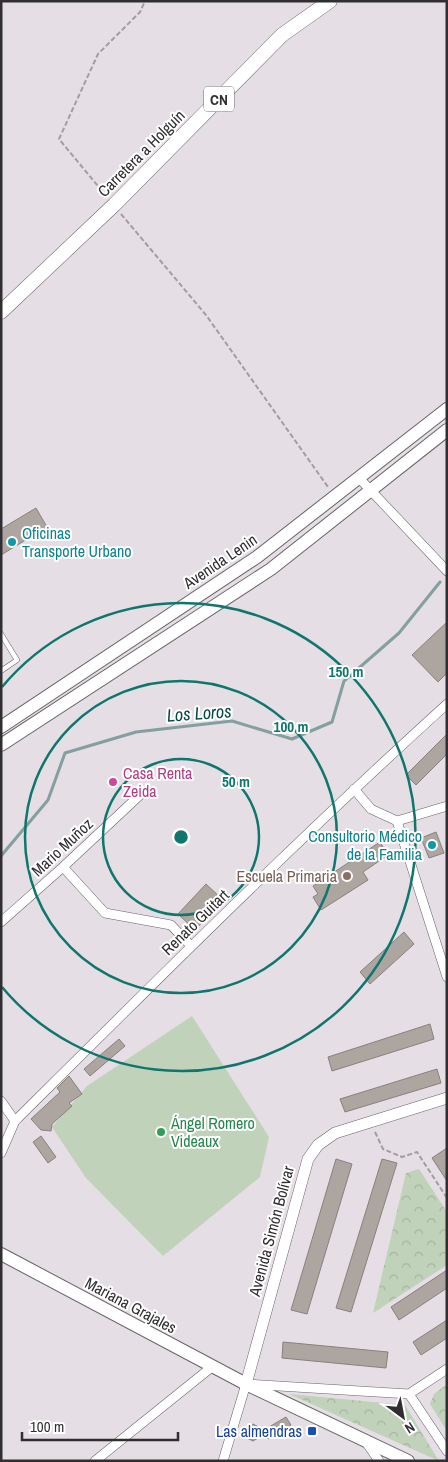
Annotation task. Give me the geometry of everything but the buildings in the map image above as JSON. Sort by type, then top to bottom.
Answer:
[{"type":"main road","name":"Carretera a Holguín","points":[[1,312],[114,205],[282,35],[330,1]]},
{"type":"main road","name":"Avenida Lenin","points":[[1,726],[257,557],[447,408]]},
{"type":"main road","points":[[1,745],[271,569],[447,430]]},
{"type":"main road","name":"Mariana Grajales","points":[[1,1254],[246,1384],[408,1461]]},
{"type":"street","points":[[359,478],[447,571]]},
{"type":"street","name":"Renato Guitart","points":[[1,1154],[15,1121],[191,946],[354,788],[447,704]]},
{"type":"street","points":[[354,788],[371,809],[397,821],[447,806]]},
{"type":"street","name":"Mario Muñoz","points":[[1,922],[141,794]]},
{"type":"street","points":[[397,821],[447,977]]},
{"type":"street","points":[[63,867],[105,913],[171,924],[191,946]]},
{"type":"street","name":"Avenida Simón Bolívar","points":[[223,1461],[308,1159],[318,1145],[335,1133],[447,1098]]},
{"type":"street","points":[[1,1101],[15,1121]]},
{"type":"street","points":[[95,1461],[213,1366]]},
{"type":"street","points":[[447,1369],[409,1394],[447,1451]]},
{"type":"street","name":"Mariana Grajales","points":[[246,1384],[409,1394]]},
{"type":"street","points":[[366,1441],[379,1461]]},
{"type":"lane","points":[[1,634],[17,660],[1,671]]},
{"type":"path","points":[[145,1],[140,12],[98,54],[59,139],[206,315],[335,497]]},
{"type":"path","points":[[371,1122],[383,1149],[402,1157],[417,1152],[447,1198]]},
{"type":"green space","name":"Ángel Romero Videaux","points":[[192,1016],[269,1137],[260,1177],[163,1256],[86,1178],[52,1127],[87,1086]]},
{"type":"green space","points":[[419,1169],[447,1212],[447,1265],[373,1313],[406,1173]]},
{"type":"green space","points":[[447,1384],[447,1431],[430,1404],[434,1394]]},
{"type":"green space","name":"Las almendras","points":[[289,1394],[405,1405],[439,1461]]},
{"type":"waterway","name":"Los Loros","points":[[1,856],[48,800],[65,753],[136,732],[232,721],[292,739],[332,722],[344,681],[399,633],[440,582]]},
{"type":"place","name":"Oficinas Transporte Urbano","points":[[12,542]]},
{"type":"place","name":"Casa Renta Zeida","points":[[113,782]]},
{"type":"place","name":"Consultorio Médico de la Familia","points":[[432,845]]},
{"type":"place","name":"Escuela Primaria","points":[[347,876]]},
{"type":"place","name":"Ángel Romero Videaux","points":[[161,1132]]},
{"type":"place","name":"Las almendras","points":[[312,1431]]}]
